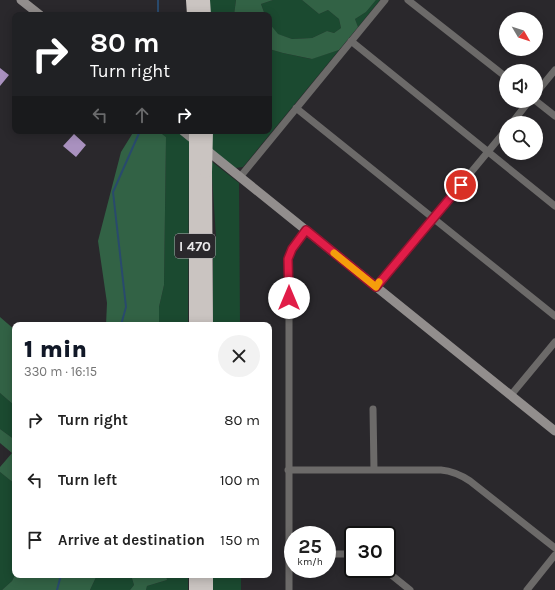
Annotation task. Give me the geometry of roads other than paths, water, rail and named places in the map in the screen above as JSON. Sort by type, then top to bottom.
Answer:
[{"type":"highway","points":[[192,0],[193,12]]},
{"type":"highway","points":[[204,0],[205,12]]},
{"type":"highway","name":"I 470","points":[[195,134],[195,322]]},
{"type":"highway","name":"I 470","points":[[207,134],[207,322]]},
{"type":"highway","points":[[195,578],[195,590]]},
{"type":"highway","points":[[207,578],[207,590]]},
{"type":"main road","points":[[21,0],[36,12]]},
{"type":"main road","points":[[187,134],[555,431]]},
{"type":"street","points":[[240,177],[385,0]]},
{"type":"street","points":[[408,0],[499,72]]},
{"type":"street","points":[[351,41],[555,206]]},
{"type":"street","points":[[543,85],[555,70]]},
{"type":"street","points":[[543,106],[555,116]]},
{"type":"street","points":[[296,108],[555,316]]},
{"type":"street","points":[[517,116],[524,108]]},
{"type":"street","points":[[376,287],[499,139]]},
{"type":"street","points":[[290,526],[288,470],[288,259],[292,249],[306,230]]},
{"type":"street","points":[[511,395],[555,342]]},
{"type":"street","points":[[373,408],[374,470]]},
{"type":"street","points":[[288,470],[441,470],[451,472],[463,476],[555,548]]},
{"type":"street","points":[[527,590],[555,555]]},
{"type":"street","points":[[289,590],[290,578]]},
{"type":"street","points":[[395,578],[410,590]]},
{"type":"waterway","points":[[158,0],[158,12]]},
{"type":"waterway","points":[[122,322],[126,307],[113,192],[139,134]]},
{"type":"waterway","points":[[57,590],[60,578]]}]
